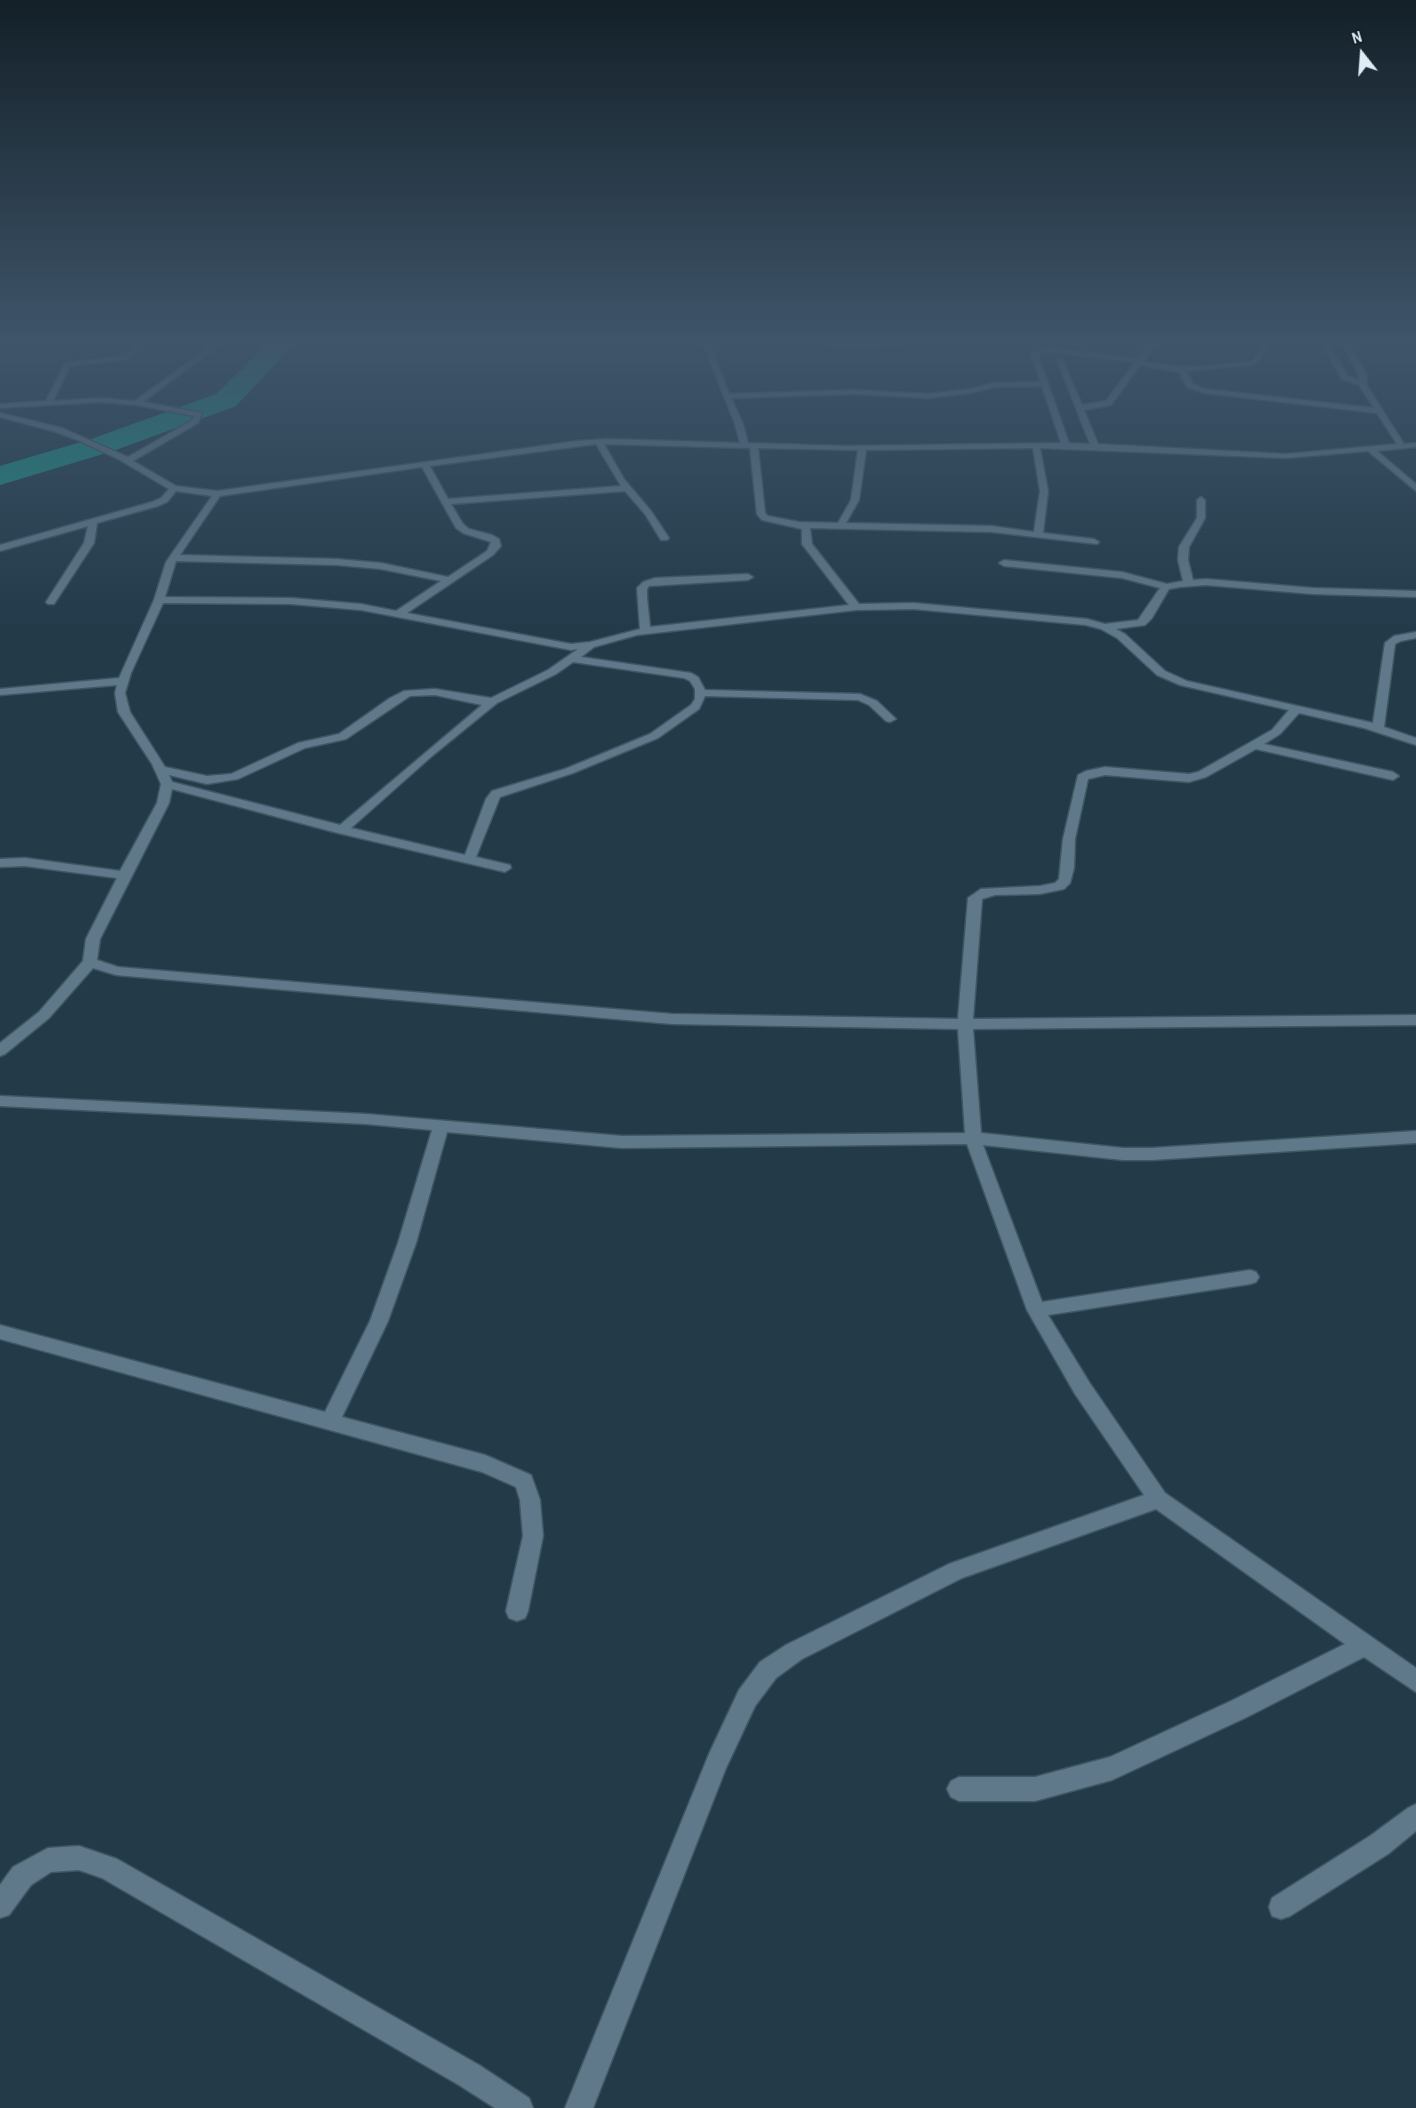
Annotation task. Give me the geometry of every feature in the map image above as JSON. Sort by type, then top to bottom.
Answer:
[{"type":"street","points":[[84,439],[174,488],[217,494],[599,442],[862,447],[1066,445],[1286,456],[1401,445],[1415,446]]},
{"type":"street","points":[[125,460],[163,439]]},
{"type":"street","points":[[746,439],[761,514],[774,521],[799,525],[951,527],[1038,534],[1094,542]]},
{"type":"street","points":[[1064,439],[1066,445]]},
{"type":"street","points":[[1092,439],[1095,446]]},
{"type":"street","points":[[1397,439],[1401,445]]},
{"type":"street","points":[[599,442],[627,488],[648,513],[664,538]]},
{"type":"street","points":[[1036,445],[1044,491],[1038,534]]},
{"type":"street","points":[[841,525],[855,500],[862,447]]},
{"type":"street","points":[[1369,448],[1416,488]]},
{"type":"street","points":[[398,614],[490,553],[496,546],[496,541],[466,531],[459,526],[425,465]]},
{"type":"street","points":[[0,549],[155,504],[164,500],[174,488]]},
{"type":"street","points":[[444,502],[627,488]]},
{"type":"street","points":[[0,1051],[44,1015],[90,962],[93,939],[163,803],[167,784],[161,770],[124,712],[120,693],[174,558],[217,494]]},
{"type":"street","points":[[1189,584],[1183,560],[1184,547],[1201,518],[1201,500]]},
{"type":"street","points":[[51,602],[88,543],[93,523]]},
{"type":"street","points":[[799,525],[806,528],[807,543],[813,553],[856,607]]},
{"type":"street","points":[[174,558],[337,562],[381,566],[449,580]]},
{"type":"street","points":[[1004,563],[1122,575],[1140,578],[1166,587],[1216,583],[1312,591],[1416,594]]},
{"type":"street","points":[[645,631],[642,588],[646,584],[655,580],[748,577]]},
{"type":"street","points":[[1105,627],[1141,623],[1147,618],[1166,587]]},
{"type":"street","points":[[159,600],[291,602],[361,607],[571,647],[591,645],[645,631],[856,607],[914,606],[1087,622],[1105,627],[1121,636],[1161,673],[1184,683],[1378,728],[1416,742]]},
{"type":"street","points":[[1378,728],[1390,643],[1398,638],[1416,635]]},
{"type":"street","points":[[342,830],[428,754],[493,701],[552,672],[591,645]]},
{"type":"street","points":[[469,860],[492,799],[496,794],[569,771],[654,736],[695,707],[701,693],[694,679],[687,675],[571,659]]},
{"type":"street","points":[[0,692],[124,681]]},
{"type":"street","points":[[161,770],[207,780],[234,777],[302,745],[342,737],[394,700],[408,693],[435,692],[484,702],[493,701]]},
{"type":"street","points":[[701,693],[860,697],[873,703],[890,719]]},
{"type":"street","points":[[1297,708],[1276,732],[1216,768],[1189,778],[1105,771],[1090,773],[1082,777],[1069,839],[1068,868],[1065,880],[1059,886],[1040,890],[995,891],[981,893],[975,898],[965,1024],[973,1138],[1036,1310],[1082,1388],[1158,1499],[1365,1645],[1414,1676]]},
{"type":"street","points":[[1255,745],[1393,776]]},
{"type":"street","points":[[167,784],[342,830],[505,868]]},
{"type":"street","points":[[0,863],[25,862],[125,875]]},
{"type":"street","points":[[90,962],[116,971],[672,1019],[965,1024],[1416,1020]]},
{"type":"street","points":[[0,1101],[366,1119],[622,1142],[973,1138],[1123,1154],[1152,1154],[1416,1137]]},
{"type":"street","points":[[330,1420],[380,1321],[407,1243],[441,1125]]},
{"type":"street","points":[[1036,1310],[1250,1277]]},
{"type":"street","points":[[0,1332],[330,1420],[484,1464],[524,1481],[530,1500],[533,1536],[517,1611]]},
{"type":"street","points":[[579,2108],[717,1762],[747,1698],[768,1670],[794,1652],[956,1571],[1158,1499]]},
{"type":"street","points":[[959,1789],[1035,1789],[1112,1768],[1230,1714],[1365,1645]]},
{"type":"street","points":[[1281,1907],[1379,1845],[1416,1816]]},
{"type":"street","points":[[0,1906],[22,1876],[48,1860],[79,1858],[108,1868],[469,2074],[519,2108]]},
{"type":"waterway","points":[[0,476],[118,439]]}]
